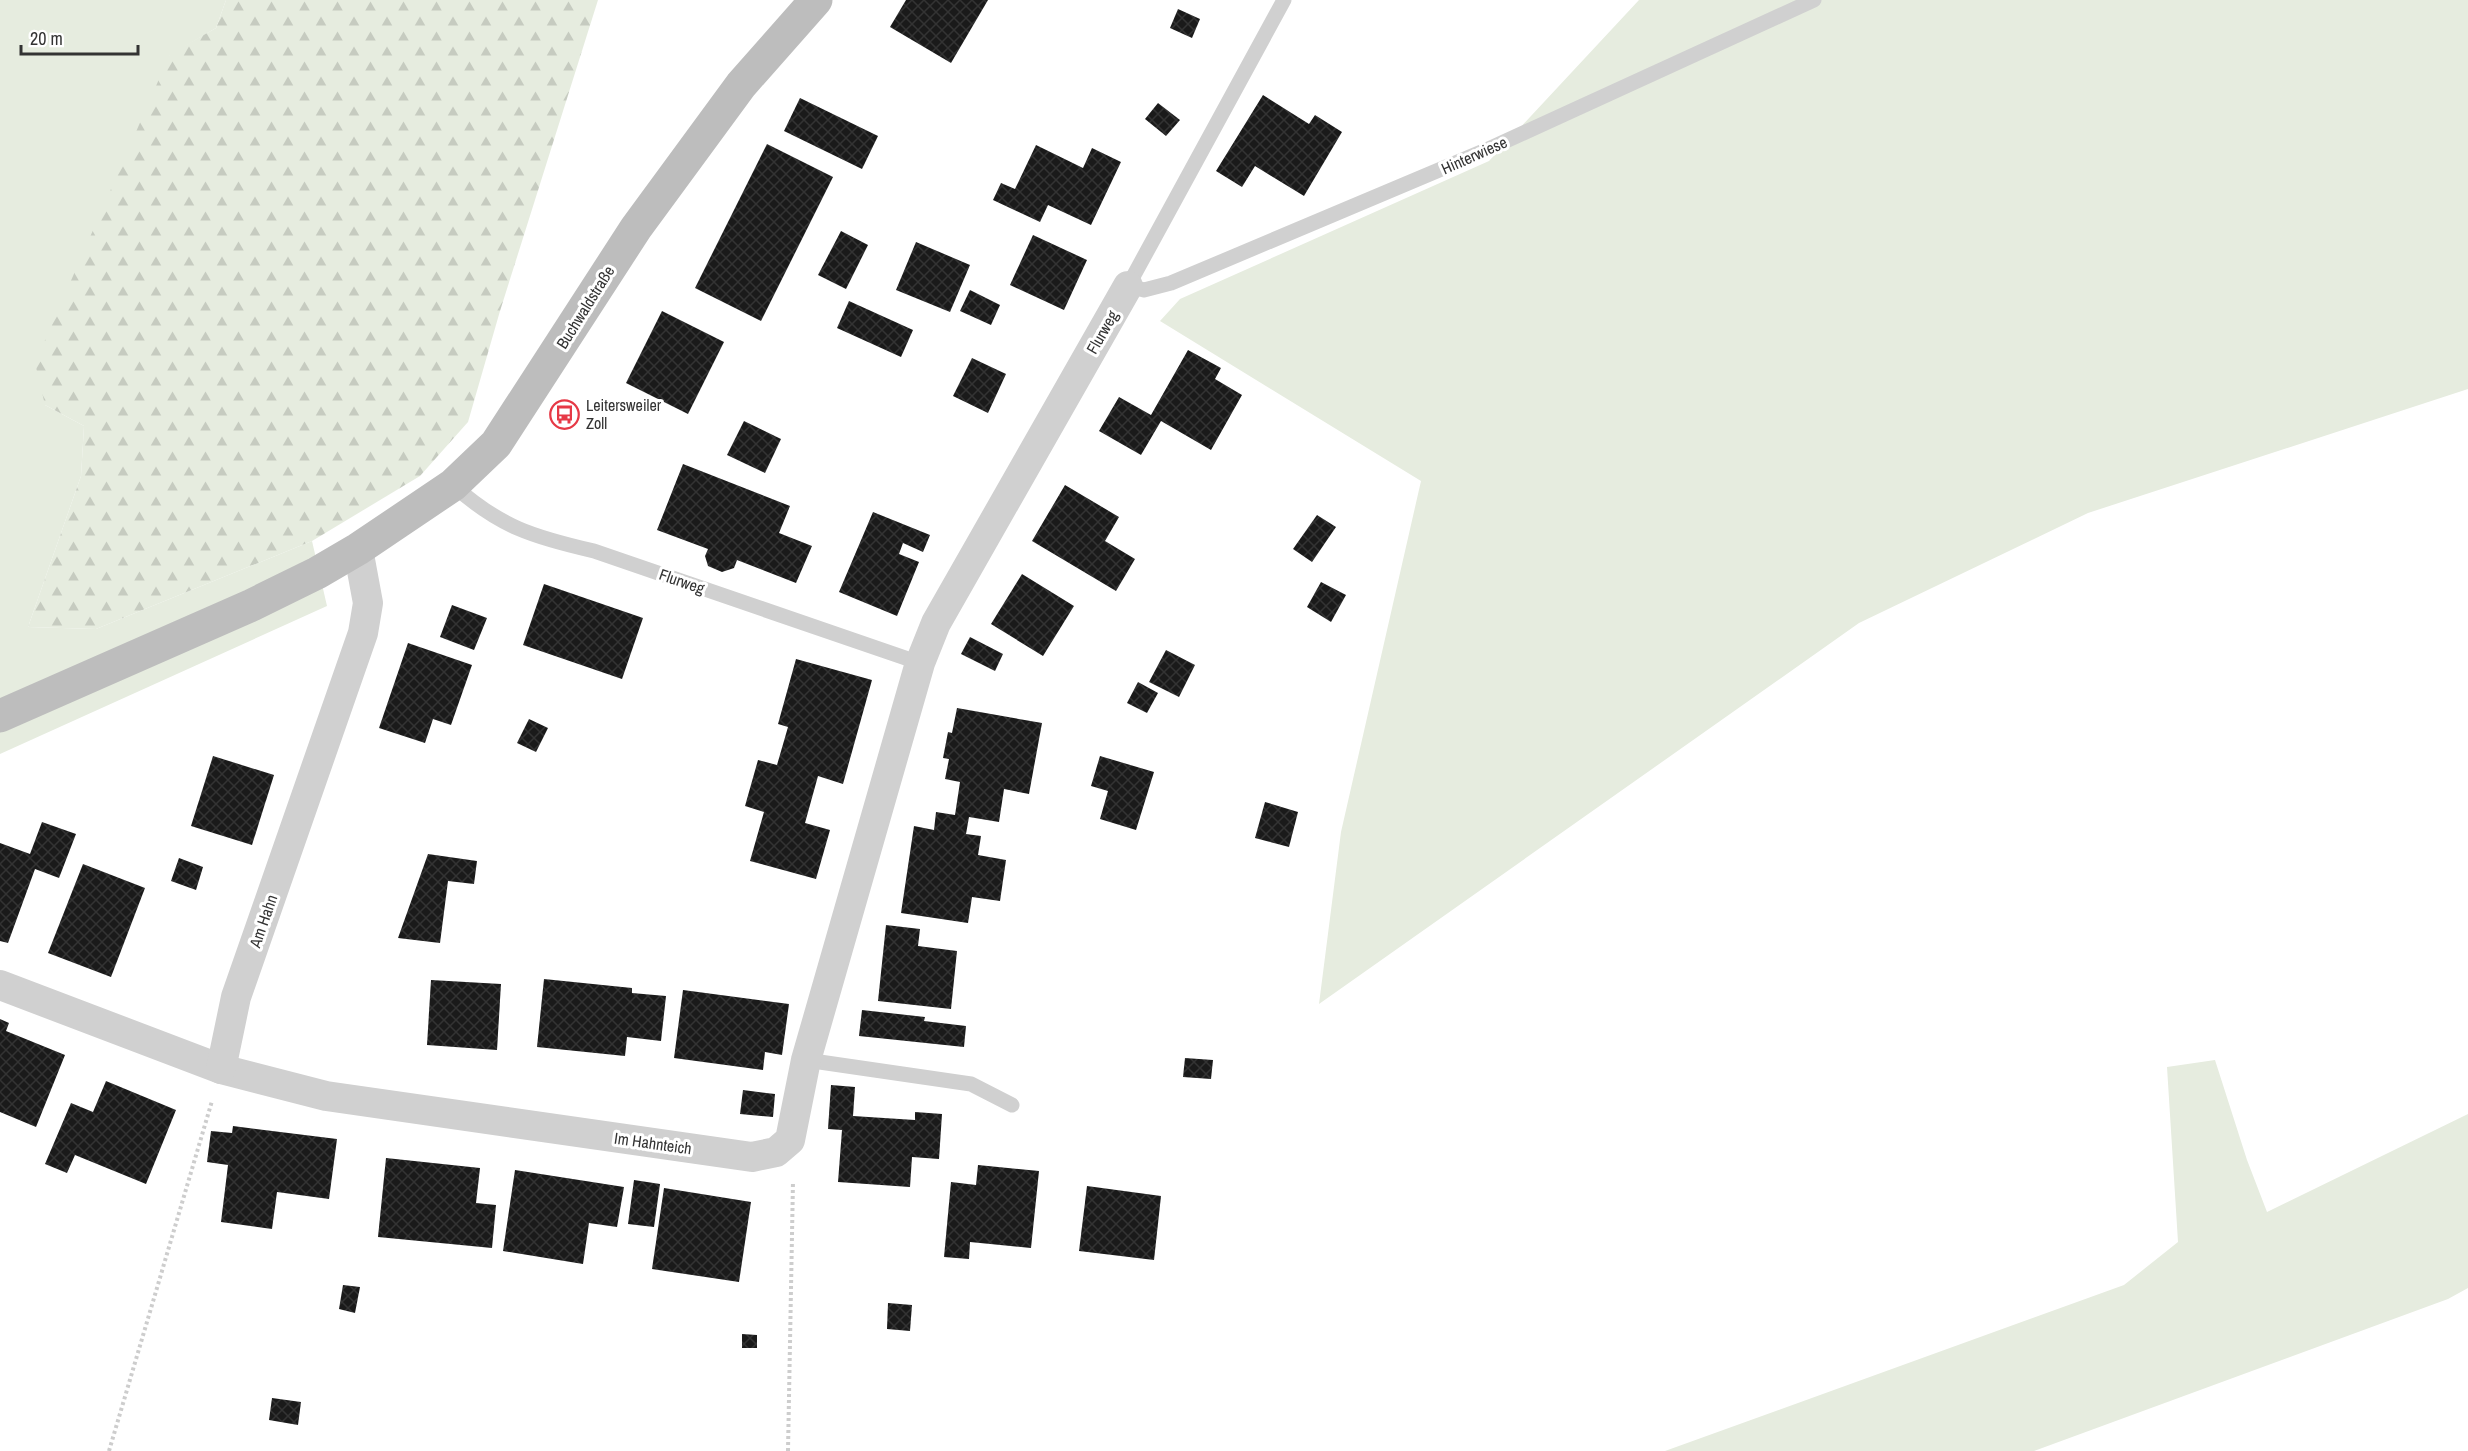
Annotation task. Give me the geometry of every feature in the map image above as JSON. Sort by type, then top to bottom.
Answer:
[{"type":"main road","name":"Buchwaldstraße","points":[[0,716],[252,605],[317,573],[358,549],[453,485],[496,444],[636,228],[741,85],[816,0]]},
{"type":"street","name":"Flurweg","points":[[806,1060],[920,663],[936,623],[1128,286]]},
{"type":"street","name":"Am Hahn","points":[[221,1069],[236,997],[363,633],[368,603],[358,549]]},
{"type":"street","points":[[0,985],[221,1069]]},
{"type":"street","points":[[776,1152],[790,1140],[806,1060]]},
{"type":"street","name":"Im Hahnteich","points":[[221,1069],[338,1097],[752,1157],[776,1152]]},
{"type":"lane","name":"Flurweg","points":[[1128,286],[1284,0]]},
{"type":"lane","name":"Hinterwiese","points":[[1128,286],[1144,290],[1182,279],[1484,151],[1814,0]]},
{"type":"lane","name":"Flurweg","points":[[453,485],[499,521],[540,539],[594,551],[920,663]]},
{"type":"lane","points":[[806,1060],[971,1084],[1012,1105]]},
{"type":"path","points":[[110,1451],[221,1069]]},
{"type":"path","points":[[776,1152],[788,1166],[793,1182],[788,1451]]},
{"type":"green space","points":[[0,0],[226,0],[216,28],[170,55],[45,405],[84,426],[81,476],[28,627],[96,629],[312,541],[327,606],[0,754]]},
{"type":"green space","points":[[226,0],[598,0],[500,311],[468,422],[420,476],[312,541],[96,629],[28,627],[81,476],[84,426],[45,405],[35,363],[170,54],[216,28]]},
{"type":"green space","points":[[1639,0],[2468,0],[2468,389],[2088,513],[1859,623],[1319,1004],[1341,832],[1421,481],[1160,321],[1180,299],[1489,161]]},
{"type":"green space","points":[[2215,1060],[2247,1160],[2267,1212],[2468,1114],[2468,1288],[2448,1299],[2034,1451],[1665,1451],[2124,1285],[2178,1242],[2167,1067]]},
{"type":"building","points":[[906,0],[988,0],[951,63],[890,27]]},
{"type":"building","points":[[1178,9],[1200,19],[1192,38],[1170,28]]},
{"type":"building","points":[[1263,95],[1309,124],[1315,115],[1342,132],[1304,196],[1255,166],[1242,187],[1216,171]]},
{"type":"building","points":[[800,98],[878,136],[862,169],[784,131]]},
{"type":"building","points":[[1158,103],[1180,120],[1166,136],[1145,119]]},
{"type":"building","points":[[767,144],[833,177],[761,321],[695,288]]},
{"type":"building","points":[[1036,145],[1083,168],[1092,148],[1121,162],[1091,225],[1048,205],[1040,222],[993,200],[1001,183],[1015,189]]},
{"type":"building","points":[[841,231],[868,245],[846,289],[818,275]]},
{"type":"building","points":[[1033,235],[1087,260],[1064,310],[1010,285]]},
{"type":"building","points":[[916,242],[970,265],[950,312],[896,290]]},
{"type":"building","points":[[970,290],[1000,305],[991,325],[960,311]]},
{"type":"building","points":[[849,301],[913,330],[901,357],[837,328]]},
{"type":"building","points":[[662,311],[724,342],[688,414],[626,383]]},
{"type":"building","points":[[1188,350],[1221,368],[1215,379],[1242,395],[1211,450],[1161,421],[1141,455],[1099,431],[1119,397],[1151,415]]},
{"type":"building","points":[[972,358],[1006,374],[988,413],[953,396]]},
{"type":"building","points":[[744,421],[781,439],[765,473],[727,455]]},
{"type":"building","points":[[683,464],[790,506],[779,533],[812,546],[796,583],[737,560],[734,568],[722,572],[708,566],[705,556],[708,549],[657,530]]},
{"type":"building","points":[[1065,485],[1119,517],[1105,541],[1135,559],[1116,591],[1032,541]]},
{"type":"building","points":[[873,512],[930,535],[923,552],[903,543],[899,554],[919,562],[897,616],[839,592]]},
{"type":"building","points":[[1317,515],[1336,527],[1312,562],[1293,549]]},
{"type":"building","points":[[1022,574],[1074,606],[1043,656],[991,624]]},
{"type":"building","points":[[1321,582],[1346,595],[1331,622],[1307,607]]},
{"type":"building","points":[[544,584],[643,618],[622,679],[523,645]]},
{"type":"building","points":[[452,605],[487,618],[474,650],[440,637]]},
{"type":"building","points":[[970,637],[1003,654],[995,671],[961,654]]},
{"type":"building","points":[[408,643],[472,665],[451,725],[433,719],[425,743],[379,728]]},
{"type":"building","points":[[1166,650],[1195,665],[1179,697],[1149,682]]},
{"type":"building","points":[[796,659],[872,680],[843,784],[818,776],[805,823],[830,830],[816,879],[750,861],[764,812],[745,806],[758,760],[777,765],[788,727],[778,724]]},
{"type":"building","points":[[1138,682],[1158,693],[1147,713],[1127,703]]},
{"type":"building","points":[[957,708],[1042,723],[1029,794],[1004,789],[999,822],[969,817],[966,834],[981,836],[978,855],[1006,860],[1000,901],[972,897],[968,923],[901,913],[914,826],[934,830],[936,812],[955,815],[960,782],[945,779],[949,759],[943,758],[948,732],[952,733]]},
{"type":"building","points":[[529,719],[548,728],[536,752],[517,743]]},
{"type":"building","points":[[213,756],[274,775],[252,845],[191,826]]},
{"type":"building","points":[[1100,756],[1154,772],[1136,830],[1100,819],[1108,791],[1091,786]]},
{"type":"building","points":[[1265,802],[1298,812],[1289,847],[1255,838]]},
{"type":"building","points":[[42,822],[76,834],[59,878],[35,869],[8,943],[0,941],[0,843],[30,854]]},
{"type":"building","points":[[428,854],[477,861],[474,884],[448,881],[440,943],[398,938]]},
{"type":"building","points":[[179,858],[203,867],[196,890],[171,881]]},
{"type":"building","points":[[83,864],[145,888],[111,977],[48,953]]},
{"type":"building","points":[[886,925],[920,929],[918,946],[957,951],[951,1009],[878,1001]]},
{"type":"building","points":[[544,979],[632,988],[632,993],[666,996],[661,1041],[627,1037],[625,1056],[537,1047]]},
{"type":"building","points":[[431,980],[501,984],[497,1050],[427,1045]]},
{"type":"building","points":[[683,990],[789,1004],[782,1055],[765,1052],[763,1070],[674,1058]]},
{"type":"building","points":[[862,1010],[925,1017],[924,1021],[966,1026],[964,1047],[859,1036]]},
{"type":"building","points":[[0,1019],[9,1023],[6,1031],[65,1055],[36,1127],[0,1112]]},
{"type":"building","points":[[1185,1058],[1213,1060],[1211,1079],[1183,1077]]},
{"type":"building","points":[[106,1081],[176,1110],[146,1184],[75,1155],[67,1173],[45,1164],[71,1103],[93,1112]]},
{"type":"building","points":[[831,1085],[855,1087],[853,1116],[915,1120],[915,1112],[942,1114],[939,1159],[912,1157],[910,1187],[838,1182],[842,1130],[828,1129]]},
{"type":"building","points":[[743,1090],[775,1094],[773,1117],[740,1114]]},
{"type":"building","points":[[233,1126],[337,1139],[329,1199],[277,1192],[272,1229],[221,1222],[228,1165],[207,1162],[211,1131],[232,1133]]},
{"type":"building","points":[[386,1158],[480,1168],[476,1203],[496,1205],[492,1248],[378,1237]]},
{"type":"building","points":[[978,1165],[1039,1171],[1031,1248],[970,1242],[969,1259],[944,1257],[951,1182],[976,1185]]},
{"type":"building","points":[[515,1170],[624,1187],[617,1227],[589,1223],[583,1264],[503,1251]]},
{"type":"building","points":[[634,1180],[660,1184],[654,1227],[628,1224]]},
{"type":"building","points":[[1087,1186],[1161,1196],[1154,1260],[1079,1251]]},
{"type":"building","points":[[664,1188],[751,1202],[739,1282],[652,1269]]},
{"type":"building","points":[[343,1285],[360,1287],[355,1313],[339,1309]]},
{"type":"building","points":[[888,1303],[912,1305],[910,1331],[887,1329]]},
{"type":"building","points":[[742,1334],[757,1335],[757,1348],[742,1348]]},
{"type":"building","points":[[272,1398],[301,1402],[298,1425],[269,1420]]},
{"type":"place","name":"Leitersweiler Zoll","points":[[565,414]]}]
